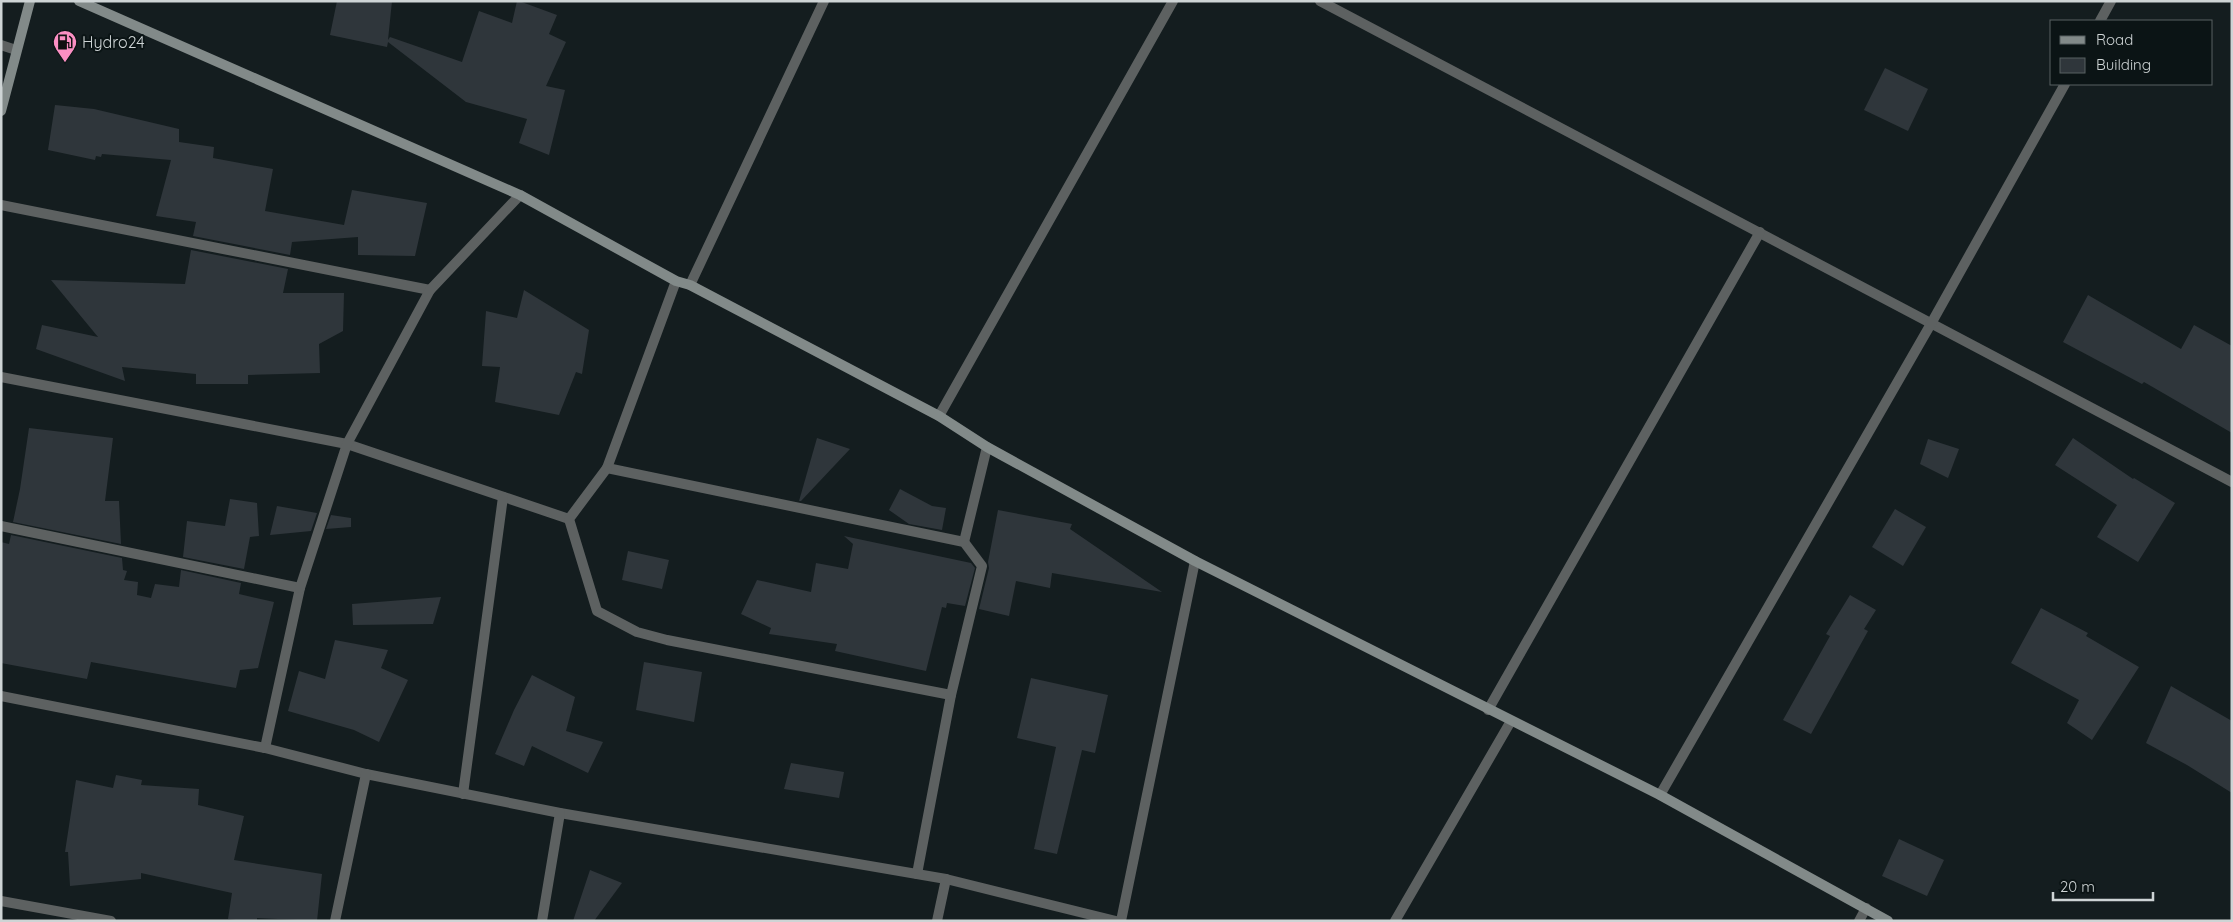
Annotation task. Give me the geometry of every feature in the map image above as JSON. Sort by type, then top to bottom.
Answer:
[{"type":"street","points":[[1,111],[30,1]]},
{"type":"street","points":[[79,1],[520,195],[676,280],[690,285],[939,416],[987,447],[1195,561],[1660,795],[1888,921]]},
{"type":"street","points":[[690,285],[824,1]]},
{"type":"street","points":[[939,416],[1173,1]]},
{"type":"street","points":[[1320,1],[1932,322],[2232,482]]},
{"type":"street","points":[[2101,20],[2111,1]]},
{"type":"street","points":[[1,45],[16,50]]},
{"type":"street","points":[[1660,795],[1932,322],[2064,85]]},
{"type":"street","points":[[265,748],[300,588],[347,444],[430,290],[520,195]]},
{"type":"street","points":[[1,205],[430,290]]},
{"type":"street","points":[[1488,710],[1760,232]]},
{"type":"street","points":[[568,519],[608,468],[676,280]]},
{"type":"street","points":[[1,377],[347,444],[568,519]]},
{"type":"street","points":[[964,542],[987,447]]},
{"type":"street","points":[[608,468],[964,542],[982,566],[951,694],[917,874]]},
{"type":"street","points":[[463,794],[503,497]]},
{"type":"street","points":[[568,519],[597,611],[637,632],[667,640],[951,694]]},
{"type":"street","points":[[1,526],[300,588]]},
{"type":"street","points":[[1120,921],[1195,561]]},
{"type":"street","points":[[1,696],[265,748],[366,774],[560,813],[946,879],[1116,921]]},
{"type":"street","points":[[1396,921],[1511,721]]},
{"type":"street","points":[[335,921],[366,774]]},
{"type":"street","points":[[542,921],[560,813]]},
{"type":"street","points":[[937,921],[946,879]]},
{"type":"street","points":[[1,901],[111,921]]},
{"type":"street","points":[[1859,921],[1866,908]]},
{"type":"building","points":[[337,1],[392,1],[388,40],[390,37],[462,62],[479,11],[512,23],[517,1],[519,1],[557,15],[549,34],[566,42],[546,86],[565,90],[549,155],[519,143],[527,119],[466,102],[388,42],[387,47],[330,35]]},
{"type":"building","points":[[1885,68],[1928,89],[1908,131],[1864,110]]},
{"type":"building","points":[[55,105],[94,109],[179,129],[179,142],[214,147],[213,158],[273,169],[265,211],[344,225],[352,190],[427,203],[415,256],[358,255],[358,237],[292,242],[290,255],[193,236],[196,222],[156,216],[171,160],[102,154],[101,157],[96,156],[95,160],[48,150]]},
{"type":"building","points":[[191,250],[288,269],[283,293],[344,293],[343,331],[319,344],[320,373],[248,375],[248,384],[196,384],[196,374],[122,367],[125,381],[36,349],[42,325],[98,337],[51,280],[185,284]]},
{"type":"building","points":[[524,290],[589,330],[582,374],[576,372],[559,415],[495,402],[500,367],[482,366],[486,311],[517,318]]},
{"type":"building","points":[[2088,295],[2181,349],[2194,325],[2232,346],[2232,433],[2144,382],[2142,384],[2063,342]]},
{"type":"building","points":[[29,428],[113,438],[105,501],[119,501],[121,544],[13,522]]},
{"type":"building","points":[[817,438],[850,449],[799,501]]},
{"type":"building","points":[[2073,438],[2133,479],[2175,503],[2138,562],[2097,537],[2117,505],[2055,465]]},
{"type":"building","points":[[1928,439],[1959,449],[1948,478],[1920,464]]},
{"type":"building","points":[[900,489],[932,506],[946,508],[942,530],[909,524],[889,510]]},
{"type":"building","points":[[230,499],[257,503],[259,536],[250,537],[244,569],[183,557],[187,521],[225,526]]},
{"type":"building","points":[[277,506],[317,513],[311,531],[270,535]]},
{"type":"building","points":[[1895,509],[1926,527],[1903,566],[1872,547]]},
{"type":"building","points":[[998,510],[1072,524],[1070,529],[1162,592],[1052,573],[1050,588],[1016,581],[1009,616],[979,609],[989,568],[988,562]]},
{"type":"building","points":[[331,515],[351,518],[351,527],[326,529]]},
{"type":"building","points":[[11,535],[122,558],[123,570],[127,571],[124,580],[138,582],[137,595],[151,598],[155,584],[179,587],[181,570],[241,583],[239,594],[274,602],[258,668],[240,670],[236,688],[91,662],[87,679],[1,663],[1,542],[9,544]]},
{"type":"building","points":[[844,536],[971,563],[975,568],[965,606],[947,603],[946,608],[942,607],[926,671],[835,651],[837,644],[769,634],[771,628],[741,614],[757,580],[811,592],[816,563],[848,569],[853,544]]},
{"type":"building","points":[[628,551],[669,560],[662,589],[622,580]]},
{"type":"building","points":[[1850,595],[1876,610],[1864,629],[1868,631],[1811,734],[1783,720],[1830,636],[1826,634]]},
{"type":"building","points":[[441,597],[433,624],[353,625],[352,604]]},
{"type":"building","points":[[2041,608],[2088,633],[2086,636],[2139,667],[2092,740],[2067,723],[2079,700],[2011,663]]},
{"type":"building","points":[[335,640],[388,650],[381,668],[408,680],[379,742],[354,730],[288,711],[299,671],[325,679]]},
{"type":"building","points":[[644,662],[702,672],[694,722],[636,710]]},
{"type":"building","points":[[532,675],[575,697],[566,731],[603,742],[588,773],[532,746],[524,766],[495,754]]},
{"type":"building","points":[[1031,678],[1108,695],[1095,753],[1082,750],[1057,854],[1034,849],[1056,747],[1017,738]]},
{"type":"building","points":[[2171,686],[2232,721],[2232,793],[2187,765],[2146,743]]},
{"type":"building","points":[[791,763],[844,772],[839,798],[784,789]]},
{"type":"building","points":[[116,775],[142,780],[141,785],[199,789],[198,805],[244,816],[234,860],[322,874],[317,921],[257,918],[257,921],[243,921],[228,919],[232,893],[141,873],[141,879],[70,886],[68,852],[65,852],[76,780],[113,788]]},
{"type":"building","points":[[1899,839],[1944,860],[1927,896],[1882,876]]},
{"type":"building","points":[[590,870],[622,883],[594,921],[573,921]]},
{"type":"place","name":"Hydro24","points":[[65,63]]}]
